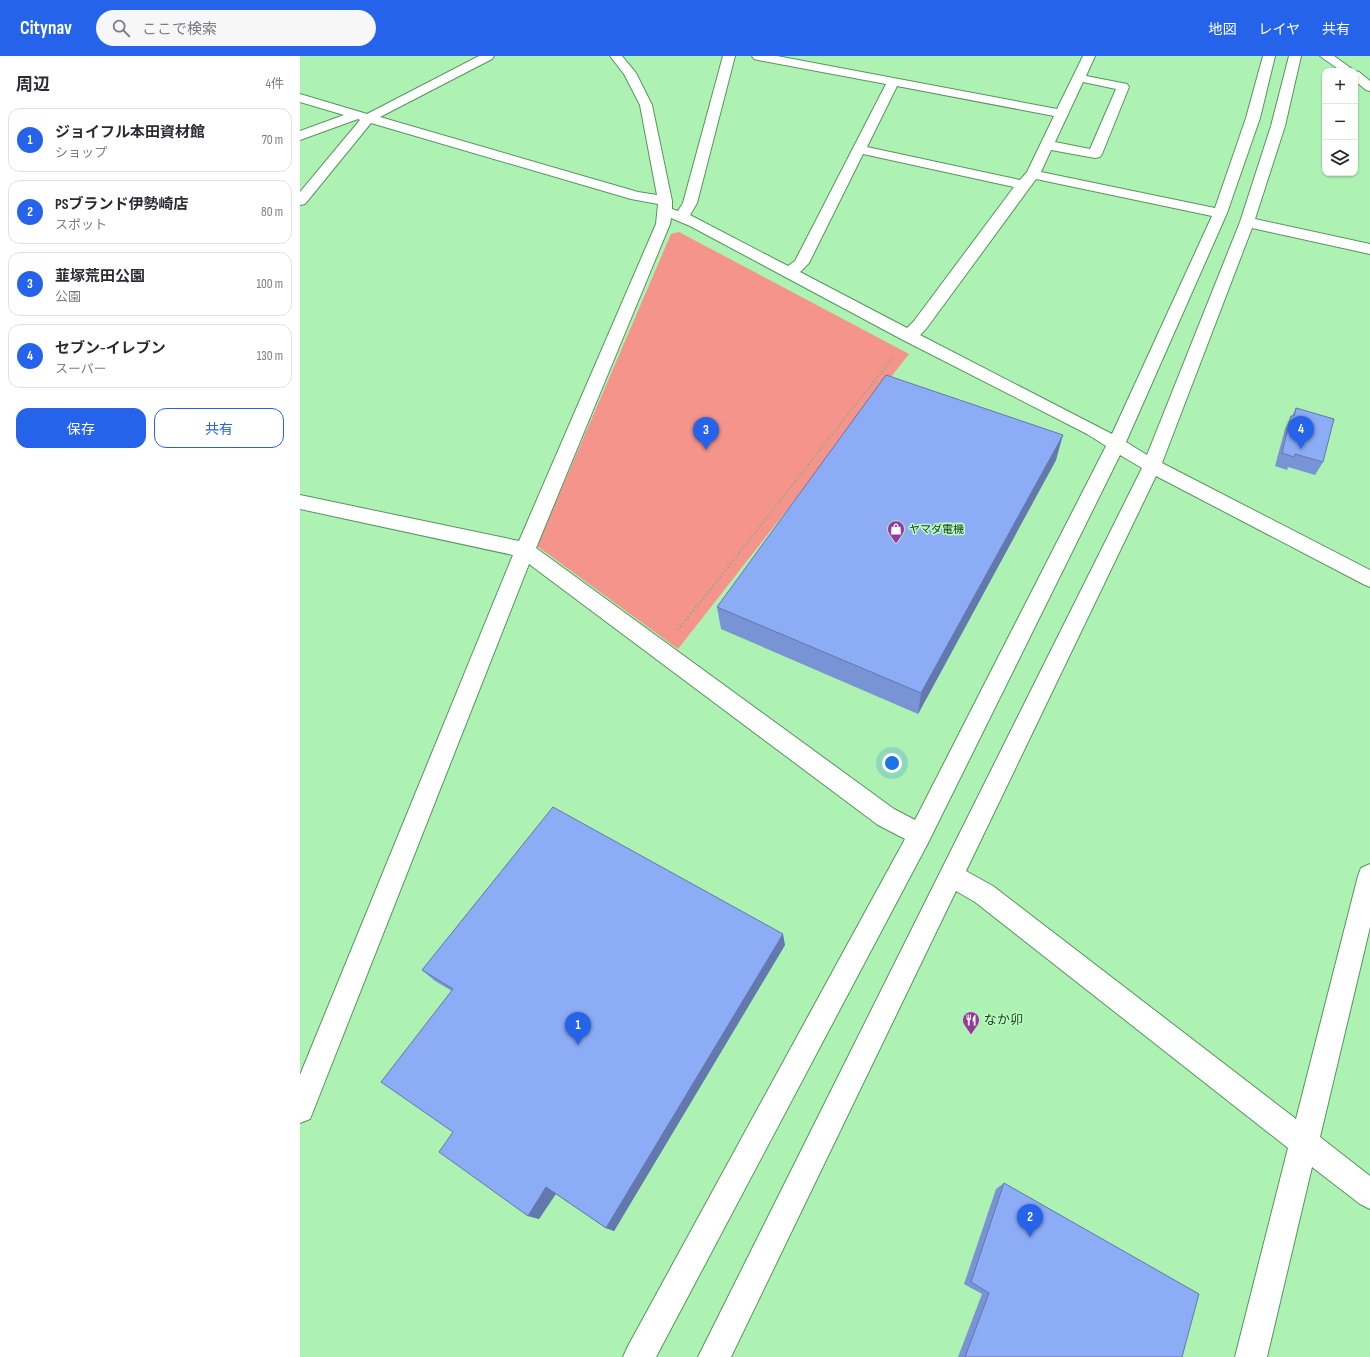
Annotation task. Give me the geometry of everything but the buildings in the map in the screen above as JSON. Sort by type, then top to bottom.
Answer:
[{"type":"street","points":[[300,136],[362,117],[488,56]]},
{"type":"street","points":[[616,56],[632,78],[646,105],[671,210]]},
{"type":"street","points":[[300,1109],[525,550],[663,224],[671,210],[690,203],[729,56]]},
{"type":"street","points":[[758,56],[1062,114]]},
{"type":"street","points":[[909,336],[920,325],[1028,179],[1047,145],[1089,56]]},
{"type":"street","points":[[639,1357],[920,835],[1116,444],[1220,213],[1253,118],[1269,56]]},
{"type":"street","points":[[714,1357],[1152,466],[1247,222],[1278,126],[1296,56]]},
{"type":"street","points":[[1326,56],[1344,68]]},
{"type":"street","points":[[1047,145],[1095,154],[1123,88],[1079,78]]},
{"type":"street","points":[[790,273],[801,263],[893,82]]},
{"type":"street","points":[[300,98],[636,196],[671,210],[909,336],[1093,430],[1152,466],[1370,579]]},
{"type":"street","points":[[300,202],[362,117]]},
{"type":"street","points":[[859,149],[924,162],[939,167],[1028,179],[1220,213]]},
{"type":"street","points":[[1247,222],[1370,249]]},
{"type":"street","points":[[300,502],[525,550],[886,817],[920,835]]},
{"type":"street","points":[[951,876],[984,894],[1370,1194]]},
{"type":"street","points":[[1250,1357],[1370,876]]},
{"type":"path","points":[[675,634],[909,336]]},
{"type":"shaded area","points":[[679,232],[909,354],[678,649],[537,546],[671,234]]},
{"type":"place","name":"セブン-イレブン","points":[[1301,449]]},
{"type":"place","name":"韮塚荒田公園","points":[[706,450]]},
{"type":"place","name":"ヤマダ電機","points":[[896,544]]},
{"type":"place","name":"なか卯","points":[[971,1035]]},
{"type":"place","name":"ジョイフル本田資材館","points":[[578,1045]]},
{"type":"place","name":"PSブランド伊勢崎店","points":[[1030,1237]]}]
